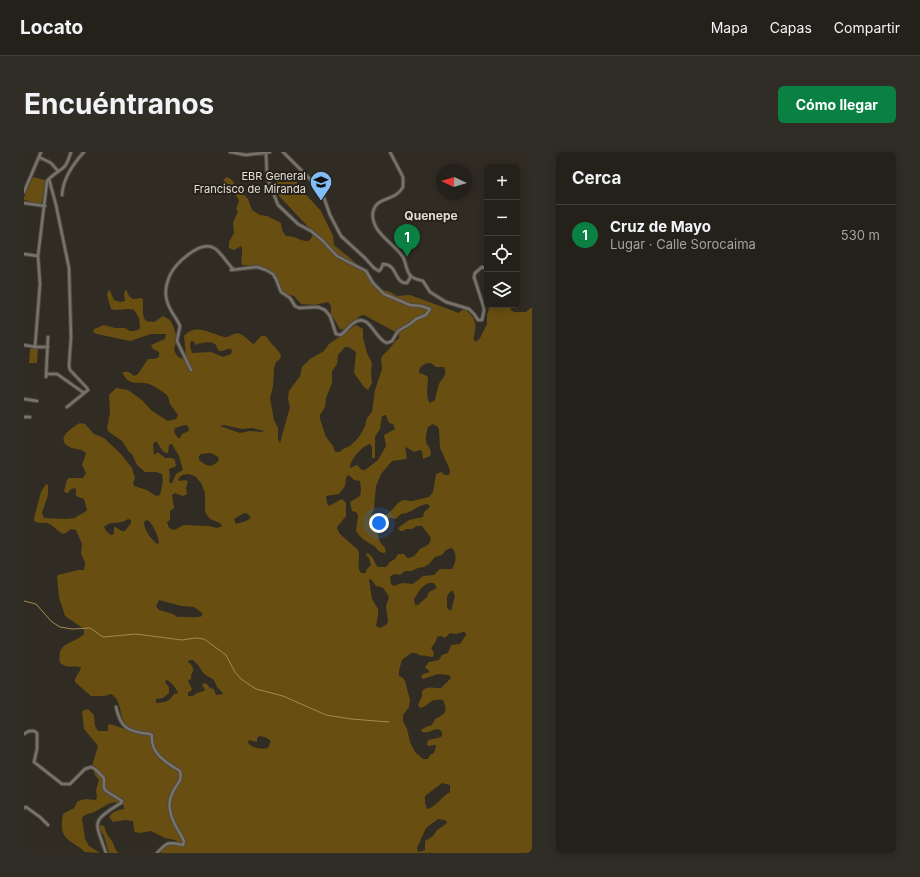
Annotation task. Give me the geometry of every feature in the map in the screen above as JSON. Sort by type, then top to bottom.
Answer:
[{"type":"street","points":[[24,192],[41,152]]},
{"type":"street","points":[[35,347],[40,284],[38,256],[47,181],[58,171],[64,168],[71,152]]},
{"type":"street","points":[[62,195],[64,183],[74,163],[84,152]]},
{"type":"street","points":[[191,370],[177,341],[180,326],[168,305],[165,295],[166,284],[170,274],[183,259],[199,248],[215,248],[232,270],[236,271],[244,268],[257,267],[273,274],[281,292],[290,298],[295,306],[299,308],[318,307],[325,310],[330,316],[336,334],[339,336],[341,336],[355,322],[364,320],[368,322],[380,340],[387,343],[392,341],[398,331],[416,319],[426,315],[430,309],[410,305],[384,294],[373,283],[366,271],[337,256],[312,231],[298,224],[278,205],[267,177],[268,152],[246,155],[230,152]]},
{"type":"street","points":[[283,152],[310,179],[323,195],[330,215],[341,236],[374,268],[379,271],[383,264],[386,264],[395,270],[401,283],[407,283],[410,275]]},
{"type":"street","points":[[390,152],[403,176],[403,188],[395,197],[379,202],[373,211],[374,221],[377,229],[402,257],[410,275],[423,281],[430,292],[446,302],[469,309],[478,320],[482,320],[484,310],[474,277],[475,273],[482,267],[484,268]]},
{"type":"street","points":[[39,157],[51,164],[58,171]]},
{"type":"street","points":[[49,179],[69,268],[71,337],[68,366],[73,374],[88,390],[67,407]]},
{"type":"street","points":[[24,203],[45,206]]},
{"type":"street","points":[[24,254],[38,256]]},
{"type":"street","points":[[48,337],[46,375],[56,374],[84,393]]},
{"type":"street","points":[[24,345],[48,347]]},
{"type":"street","points":[[24,399],[37,401]]},
{"type":"street","points":[[24,417],[30,417]]},
{"type":"street","points":[[116,707],[119,718],[127,729],[152,735],[151,742],[153,748],[165,762],[180,772],[181,776],[179,783],[172,794],[170,809],[171,818],[184,841],[184,844],[171,842],[156,853]]},
{"type":"street","points":[[24,734],[29,731],[34,731],[36,733],[38,749],[34,762],[62,784],[70,784],[85,769],[91,767],[104,778],[104,788],[106,792],[122,801],[103,814],[96,826],[106,853]]},
{"type":"street","points":[[24,808],[32,810],[48,825]]},
{"type":"shaded area","points":[[289,172],[296,180],[300,188],[321,211],[333,236],[334,245],[368,273],[376,287],[397,296],[410,295],[459,313],[462,310],[466,310],[475,321],[474,340],[476,342],[480,338],[487,324],[489,308],[511,308],[514,312],[526,312],[532,307],[532,853],[161,853],[161,850],[168,843],[181,844],[175,840],[165,838],[151,831],[139,833],[135,832],[133,821],[125,820],[113,822],[109,817],[112,813],[124,809],[124,806],[117,802],[85,815],[82,818],[85,839],[89,846],[100,853],[85,852],[66,838],[62,830],[63,814],[74,808],[78,801],[86,799],[95,800],[97,798],[96,790],[99,780],[95,775],[92,766],[98,746],[84,729],[82,711],[88,709],[94,715],[95,726],[98,731],[108,731],[108,725],[110,724],[136,732],[125,724],[119,704],[115,697],[111,694],[104,696],[91,696],[75,682],[75,678],[81,667],[68,666],[60,663],[59,656],[63,647],[66,644],[80,638],[84,634],[84,629],[65,616],[59,597],[57,577],[58,575],[84,570],[85,562],[81,554],[82,544],[76,530],[71,529],[64,534],[59,532],[52,525],[34,521],[41,492],[46,484],[48,485],[48,495],[42,513],[44,518],[75,518],[87,510],[84,499],[76,496],[76,488],[71,489],[68,493],[64,491],[69,478],[83,478],[86,473],[82,465],[86,453],[68,446],[63,440],[66,433],[80,423],[85,424],[94,434],[104,438],[121,454],[132,468],[135,478],[133,483],[134,486],[147,490],[156,496],[160,495],[163,482],[162,474],[156,472],[145,472],[137,465],[132,454],[122,441],[107,429],[110,412],[109,395],[116,388],[128,390],[143,401],[152,411],[168,421],[176,419],[178,415],[170,404],[166,394],[149,384],[129,381],[122,373],[127,372],[134,376],[138,374],[148,359],[159,357],[159,352],[153,349],[151,345],[165,339],[166,334],[151,334],[130,341],[93,332],[94,329],[104,325],[115,328],[125,328],[130,331],[140,329],[139,318],[134,310],[111,309],[107,295],[109,289],[114,300],[120,302],[125,301],[124,294],[126,289],[129,296],[133,299],[142,298],[143,316],[146,321],[154,322],[163,316],[170,320],[177,338],[174,350],[181,358],[186,358],[184,336],[194,330],[204,330],[225,337],[237,333],[254,344],[261,336],[266,336],[281,355],[274,368],[273,387],[270,398],[274,420],[278,428],[278,439],[280,443],[290,407],[288,399],[289,391],[300,376],[302,367],[310,359],[324,351],[329,344],[356,325],[363,329],[363,338],[367,353],[372,363],[372,383],[368,390],[364,387],[354,373],[356,352],[349,347],[345,347],[338,355],[337,364],[332,371],[332,383],[326,398],[325,407],[320,415],[326,437],[333,446],[335,452],[340,452],[350,446],[359,437],[365,426],[367,418],[372,412],[375,390],[382,369],[381,358],[399,338],[399,334],[364,315],[360,316],[345,330],[340,329],[331,314],[331,306],[328,302],[314,305],[301,304],[294,296],[286,294],[281,289],[272,273],[261,267],[242,265],[241,246],[234,250],[229,248],[229,242],[234,233],[233,222],[238,212],[236,209],[239,201],[238,198],[223,183],[224,179],[227,177],[232,180],[248,199],[252,210],[260,215],[267,216],[281,223],[282,230],[286,236],[305,241],[310,240],[312,237],[313,232],[279,196],[275,185],[277,175]],"holes":[[[191,341],[193,341],[196,345],[209,342],[214,343],[219,351],[229,349],[232,351],[231,354],[223,357],[211,352],[192,353],[190,346]],[[426,363],[431,363],[436,367],[444,367],[445,370],[445,374],[439,384],[435,400],[430,403],[427,394],[428,377],[419,373],[422,366]],[[386,415],[389,423],[393,424],[395,429],[384,435],[386,446],[378,460],[365,470],[362,470],[357,465],[350,468],[354,458],[360,450],[367,445],[370,444],[372,447],[372,458],[375,458],[375,437],[380,429],[382,416]],[[433,424],[438,427],[440,448],[450,470],[449,475],[445,475],[441,472],[436,474],[433,492],[429,497],[412,501],[403,500],[376,523],[379,525],[389,518],[396,519],[401,514],[428,504],[430,507],[424,512],[423,517],[409,520],[398,528],[400,531],[403,531],[417,526],[422,526],[431,538],[429,544],[420,549],[411,557],[407,558],[404,554],[398,554],[386,567],[378,567],[371,556],[367,553],[366,555],[369,558],[371,565],[366,570],[366,573],[361,573],[359,568],[358,550],[340,534],[337,529],[346,516],[346,503],[342,499],[329,506],[326,496],[339,494],[345,486],[348,475],[354,480],[360,481],[360,496],[350,502],[352,511],[356,512],[358,515],[356,531],[362,538],[379,551],[384,553],[386,552],[385,548],[380,542],[377,531],[370,524],[370,519],[374,509],[376,486],[381,474],[392,461],[406,459],[406,447],[414,452],[420,450],[422,451],[423,459],[430,456],[431,452],[426,439],[428,427]],[[185,425],[188,426],[189,431],[182,434],[180,438],[178,438],[174,432],[175,428]],[[224,425],[242,429],[252,428],[264,431],[240,433],[220,426]],[[156,441],[166,453],[168,453],[169,445],[172,444],[179,456],[183,470],[176,474],[172,483],[169,481],[169,469],[176,466],[175,460],[172,458],[165,458],[158,452],[154,455],[153,444]],[[211,453],[218,457],[219,460],[211,466],[199,460],[199,456],[201,454]],[[188,474],[195,476],[201,483],[205,493],[205,512],[210,519],[220,523],[222,526],[217,528],[184,525],[174,530],[169,528],[167,522],[170,520],[170,511],[174,508],[172,495],[175,493],[183,496],[187,494],[186,488],[188,481],[179,481],[178,479],[182,475]],[[244,513],[248,514],[251,518],[236,524],[234,519]],[[128,519],[131,520],[131,523],[125,531],[114,527],[114,534],[111,535],[104,527],[110,523],[119,523]],[[147,520],[149,521],[155,530],[159,543],[157,544],[152,540],[145,528],[144,522]],[[451,548],[453,549],[456,559],[452,569],[440,569],[434,575],[423,576],[413,584],[402,583],[394,586],[391,584],[390,577],[394,574],[400,575],[405,571],[411,571],[424,567],[435,557],[442,555],[446,550]],[[371,579],[376,586],[384,589],[389,597],[386,606],[388,622],[380,628],[376,626],[378,609],[372,599],[369,580]],[[429,583],[434,583],[437,588],[429,592],[427,597],[418,605],[415,605],[414,599],[424,586]],[[453,591],[455,596],[451,611],[447,608],[447,597],[449,593]],[[159,600],[181,606],[194,607],[202,613],[202,616],[177,617],[173,614],[159,610],[156,606]],[[450,633],[466,633],[460,644],[451,645],[448,653],[442,655],[439,660],[429,662],[425,667],[430,672],[423,674],[421,677],[423,679],[438,674],[449,675],[451,678],[441,688],[429,688],[422,691],[422,696],[418,705],[420,708],[426,706],[434,700],[443,700],[446,708],[445,712],[435,719],[432,725],[421,730],[422,732],[426,732],[439,729],[442,732],[442,736],[428,740],[427,745],[436,746],[434,753],[430,755],[428,759],[423,759],[415,752],[403,721],[403,715],[409,707],[410,700],[405,681],[399,676],[399,672],[402,660],[411,653],[433,657],[434,653],[431,648],[437,637],[441,636],[445,638]],[[189,660],[193,660],[204,674],[214,680],[217,687],[223,694],[216,695],[214,689],[210,688],[204,683],[202,685],[205,690],[204,691],[193,696],[188,696],[188,692],[192,689],[188,681],[191,679],[193,669],[188,662]],[[166,680],[173,685],[178,693],[174,694],[166,702],[156,703],[156,699],[163,698],[169,693],[169,687],[165,682]],[[260,736],[271,741],[268,748],[263,749],[257,748],[248,743],[249,740],[257,742],[257,738]],[[442,783],[450,785],[450,792],[436,804],[427,809],[425,796]],[[438,819],[445,820],[447,822],[446,824],[425,841],[425,850],[418,852],[417,848],[426,828]]]},
{"type":"shaded area","points":[[33,177],[45,180],[42,202],[40,204],[24,200]]},
{"type":"shaded area","points":[[30,349],[38,349],[37,363],[29,363]]},
{"type":"shaded area","points":[[100,825],[104,826],[107,834],[119,853],[109,853],[104,836],[100,829]]},
{"type":"waterway","points":[[24,601],[36,604],[52,622],[60,627],[72,629],[90,628],[103,637],[136,634],[182,640],[195,638],[204,639],[226,655],[235,672],[241,679],[256,689],[283,696],[326,715],[351,719],[389,722]]},
{"type":"place","name":"EBR General Francisco de Miranda","points":[[321,202]]},
{"type":"place","name":"Cruz de Mayo","points":[[407,257]]},
{"type":"district","name":"Quenepe","points":[[431,215]]}]
